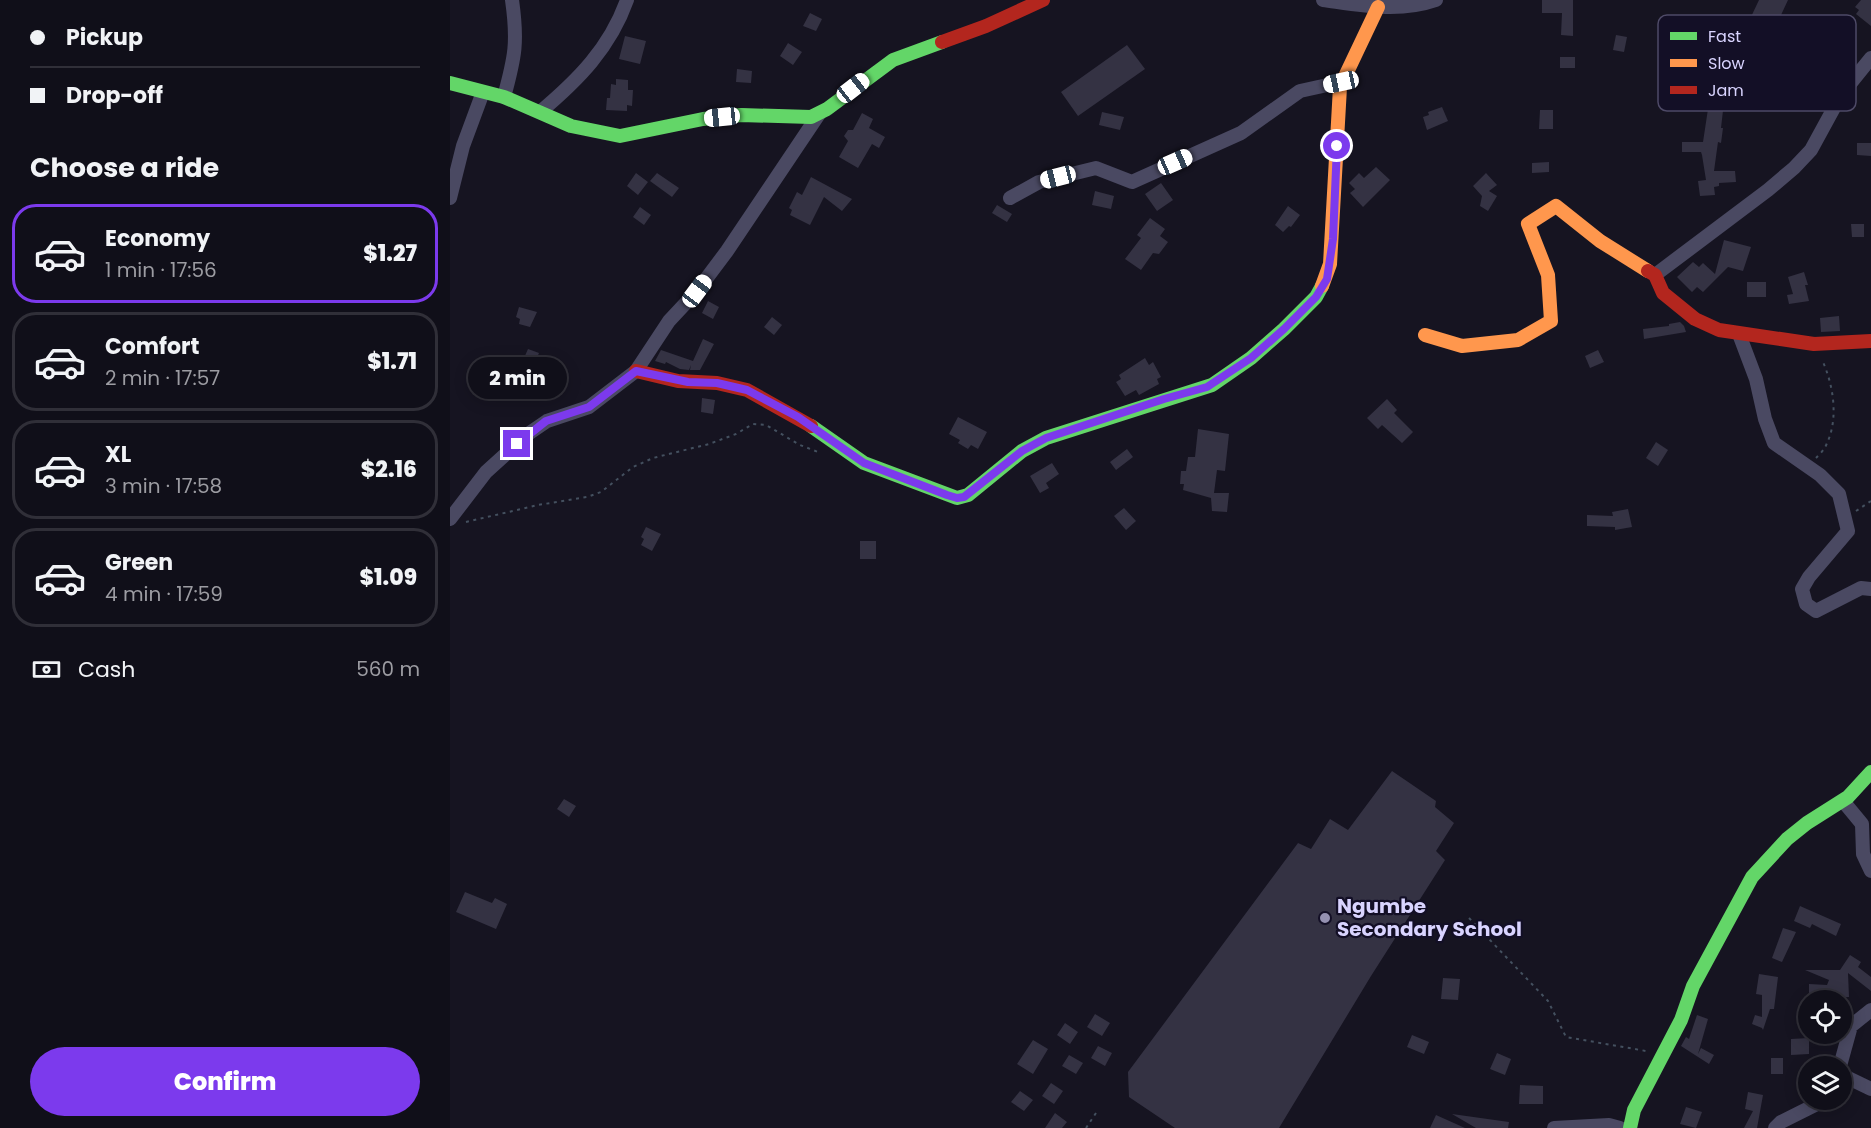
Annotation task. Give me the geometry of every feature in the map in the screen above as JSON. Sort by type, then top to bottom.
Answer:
[{"type":"street","points":[[504,97],[514,60],[517,36],[512,0]]},
{"type":"street","points":[[540,112],[573,85],[602,50],[619,24],[627,0]]},
{"type":"street","points":[[454,521],[486,472],[528,434],[546,421],[589,407],[636,371],[664,328],[728,251],[819,114],[893,60],[986,26],[1043,0]]},
{"type":"street","points":[[1323,0],[1378,7],[1401,7],[1436,0]]},
{"type":"street","points":[[636,371],[688,382],[717,383],[747,390],[798,417],[864,463],[957,498],[964,497],[1022,451],[1046,438],[1212,385],[1251,358],[1284,329],[1316,297],[1327,279],[1330,264],[1341,82],[1378,7]]},
{"type":"street","points":[[1856,76],[1871,58]]},
{"type":"street","points":[[1010,198],[1039,182],[1096,168],[1132,182],[1241,133],[1300,91],[1341,82]]},
{"type":"street","points":[[450,83],[504,97],[572,126],[620,136],[703,119],[741,115],[800,118],[819,114]]},
{"type":"street","points":[[450,198],[463,146],[483,92]]},
{"type":"street","points":[[1655,275],[1768,190],[1806,156],[1821,135],[1833,111]]},
{"type":"street","points":[[1425,335],[1462,346],[1518,340],[1551,321],[1548,274],[1528,224],[1556,206],[1600,241],[1655,275],[1663,292],[1695,319],[1719,330],[1814,344],[1871,341]]},
{"type":"street","points":[[1739,334],[1756,379],[1765,419],[1774,443],[1820,475],[1839,494],[1845,515],[1848,531],[1809,577],[1802,589],[1806,604],[1816,611],[1861,588],[1871,589]]},
{"type":"street","points":[[1630,1128],[1634,1110],[1681,1020],[1693,986],[1752,877],[1787,839],[1842,801],[1871,772]]},
{"type":"street","points":[[1842,801],[1862,824],[1863,854],[1871,871]]},
{"type":"street","points":[[1843,1056],[1851,1026],[1871,1010]]},
{"type":"street","points":[[1852,1080],[1871,1089]]},
{"type":"street","points":[[1775,1128],[1781,1122],[1805,1110]]},
{"type":"street","points":[[1554,1128],[1609,1125],[1620,1128]]},
{"type":"path","points":[[1806,467],[1827,444],[1831,430],[1833,404],[1833,390],[1814,344]]},
{"type":"path","points":[[454,521],[587,497],[601,492],[633,467],[653,458],[709,444],[736,434],[753,424],[766,425],[800,445],[822,453]]},
{"type":"path","points":[[1845,515],[1861,510],[1871,501]]},
{"type":"path","points":[[1469,918],[1548,1001],[1566,1037],[1633,1047],[1663,1056]]},
{"type":"path","points":[[1086,1128],[1096,1113]]},
{"type":"building","points":[[1542,0],[1573,0],[1573,36],[1561,35],[1562,13],[1542,13]]},
{"type":"building","points":[[1759,0],[1788,0],[1781,15],[1752,15]]},
{"type":"building","points":[[1861,0],[1871,0],[1871,26],[1856,14],[1859,10],[1855,7]]},
{"type":"building","points":[[810,13],[822,19],[816,31],[803,26]]},
{"type":"building","points":[[1616,35],[1627,37],[1624,52],[1613,50]]},
{"type":"building","points":[[625,36],[646,41],[640,64],[619,59]]},
{"type":"building","points":[[788,43],[802,52],[793,65],[780,56]]},
{"type":"building","points":[[1127,45],[1145,69],[1078,116],[1061,92]]},
{"type":"building","points":[[1560,57],[1575,57],[1575,68],[1560,68]]},
{"type":"building","points":[[737,69],[752,71],[751,83],[736,82]]},
{"type":"building","points":[[616,79],[628,80],[628,90],[633,90],[632,106],[627,105],[627,111],[606,110],[611,84],[616,85]]},
{"type":"building","points":[[1442,107],[1448,121],[1427,130],[1423,117],[1429,115],[1428,112]]},
{"type":"building","points":[[1540,110],[1553,110],[1553,129],[1539,129]]},
{"type":"building","points":[[1708,111],[1723,111],[1721,143],[1718,142],[1714,171],[1735,171],[1736,182],[1719,183],[1719,186],[1714,187],[1715,195],[1700,196],[1698,181],[1706,180],[1701,152],[1682,152],[1682,142],[1703,142]]},
{"type":"building","points":[[1102,112],[1124,117],[1120,130],[1099,125]]},
{"type":"building","points":[[862,113],[873,119],[869,128],[885,137],[879,148],[872,144],[858,168],[839,157],[848,141],[844,136],[848,130],[853,130]]},
{"type":"building","points":[[1857,143],[1871,143],[1871,156],[1857,155]]},
{"type":"building","points":[[1549,162],[1549,172],[1532,173],[1532,163]]},
{"type":"building","points":[[1376,167],[1390,180],[1363,207],[1350,193],[1355,189],[1349,183],[1359,173],[1364,178]]},
{"type":"building","points":[[636,173],[648,182],[638,195],[627,186]]},
{"type":"building","points":[[657,173],[679,188],[672,197],[650,181]]},
{"type":"building","points":[[1486,173],[1497,185],[1489,191],[1497,196],[1488,211],[1480,206],[1482,196],[1473,186]]},
{"type":"building","points":[[811,177],[852,199],[842,211],[824,197],[810,225],[790,215],[792,210],[789,208],[797,192],[802,195]]},
{"type":"building","points":[[1161,183],[1173,200],[1157,211],[1145,194]]},
{"type":"building","points":[[1095,191],[1114,196],[1111,209],[1092,205]]},
{"type":"building","points":[[997,205],[1012,214],[1007,222],[992,213]]},
{"type":"building","points":[[1288,206],[1300,215],[1291,227],[1289,226],[1283,232],[1275,225]]},
{"type":"building","points":[[640,207],[651,215],[644,225],[633,217]]},
{"type":"building","points":[[1150,218],[1165,229],[1160,236],[1168,242],[1159,254],[1153,253],[1141,270],[1125,259],[1141,238],[1137,235]]},
{"type":"building","points":[[1851,224],[1864,224],[1864,237],[1852,237]]},
{"type":"building","points":[[1724,240],[1751,247],[1743,271],[1728,267],[1703,292],[1697,287],[1692,292],[1677,277],[1693,262],[1699,267],[1703,263],[1715,274]]},
{"type":"building","points":[[1804,272],[1809,301],[1789,304],[1787,295],[1793,294],[1788,277]]},
{"type":"building","points":[[1747,282],[1766,282],[1766,297],[1747,297]]},
{"type":"building","points":[[708,301],[719,307],[713,319],[702,313]]},
{"type":"building","points":[[519,307],[537,312],[530,327],[519,324],[520,319],[516,317]]},
{"type":"building","points":[[1839,316],[1840,331],[1821,332],[1820,318]]},
{"type":"building","points":[[772,317],[782,325],[774,335],[764,327]]},
{"type":"building","points":[[1680,322],[1686,332],[1644,339],[1643,329],[1669,326],[1669,324]]},
{"type":"building","points":[[703,339],[714,344],[700,370],[690,370],[691,365],[689,370],[680,369],[666,362],[665,364],[655,361],[661,350],[693,361]]},
{"type":"building","points":[[528,349],[539,353],[529,377],[549,384],[545,394],[513,383]]},
{"type":"building","points":[[1598,350],[1604,362],[1590,368],[1585,356]]},
{"type":"building","points":[[1145,358],[1149,365],[1153,362],[1161,377],[1157,379],[1159,384],[1139,395],[1136,390],[1125,396],[1116,382],[1121,379],[1119,375]]},
{"type":"building","points":[[702,398],[715,400],[713,414],[701,412]]},
{"type":"building","points":[[1387,399],[1397,410],[1394,413],[1413,432],[1402,443],[1382,425],[1378,429],[1367,418]]},
{"type":"building","points":[[958,417],[987,432],[978,449],[971,445],[968,449],[958,443],[960,440],[949,434]]},
{"type":"building","points":[[1198,429],[1229,434],[1225,471],[1217,470],[1214,493],[1229,493],[1227,512],[1212,511],[1211,498],[1183,490],[1184,484],[1180,484],[1181,471],[1186,471],[1188,457],[1195,457]]},
{"type":"building","points":[[1656,442],[1668,450],[1658,466],[1646,458]]},
{"type":"building","points":[[1127,449],[1133,457],[1116,470],[1110,462]]},
{"type":"building","points":[[1052,463],[1059,474],[1046,483],[1049,488],[1040,493],[1030,476]]},
{"type":"building","points":[[1124,508],[1136,521],[1126,530],[1114,516]]},
{"type":"building","points":[[1628,509],[1632,527],[1615,530],[1615,527],[1587,526],[1587,515],[1613,516],[1612,512]]},
{"type":"building","points":[[646,527],[661,534],[652,551],[641,545],[644,539],[641,537]]},
{"type":"building","points":[[860,541],[876,541],[876,559],[860,559]]},
{"type":"building","name":"Ngumbe Secondary School","points":[[1392,771],[1436,801],[1435,807],[1454,823],[1436,851],[1445,860],[1371,976],[1279,1128],[1175,1128],[1129,1097],[1128,1072],[1298,843],[1311,849],[1330,819],[1348,830]]},
{"type":"building","points":[[564,799],[576,806],[569,817],[557,809]]},
{"type":"building","points":[[465,892],[492,903],[495,898],[507,904],[496,929],[456,912]]},
{"type":"building","points":[[1800,906],[1841,924],[1836,936],[1812,924],[1810,928],[1794,921]]},
{"type":"building","points":[[1783,928],[1796,932],[1782,962],[1772,958]]},
{"type":"building","points":[[1850,955],[1861,962],[1858,967],[1871,977],[1871,991],[1848,973],[1849,990],[1809,990],[1809,984],[1827,985],[1829,980],[1805,970],[1840,970]]},
{"type":"building","points":[[1759,974],[1778,977],[1774,1009],[1770,1009],[1763,1030],[1752,1024],[1755,1015],[1762,1017],[1762,995],[1756,994]]},
{"type":"building","points":[[1443,978],[1460,979],[1458,1000],[1441,999]]},
{"type":"building","points":[[1095,1014],[1110,1023],[1102,1036],[1087,1027]]},
{"type":"building","points":[[1697,1015],[1708,1019],[1698,1054],[1701,1048],[1714,1055],[1709,1064],[1681,1046],[1686,1037],[1689,1039]]},
{"type":"building","points":[[1065,1023],[1078,1032],[1070,1044],[1057,1035]]},
{"type":"building","points":[[1412,1035],[1429,1042],[1424,1054],[1407,1047]]},
{"type":"building","points":[[1791,1039],[1798,1039],[1798,1044],[1809,1044],[1809,1054],[1791,1055]]},
{"type":"building","points":[[1033,1040],[1048,1049],[1033,1074],[1017,1064]]},
{"type":"building","points":[[1098,1046],[1112,1053],[1105,1066],[1091,1058]]},
{"type":"building","points":[[1497,1053],[1511,1059],[1505,1075],[1490,1069]]},
{"type":"building","points":[[1069,1055],[1083,1063],[1076,1074],[1062,1066]]},
{"type":"building","points":[[1771,1058],[1783,1058],[1783,1074],[1771,1074]]},
{"type":"building","points":[[1051,1083],[1063,1091],[1054,1104],[1042,1096]]},
{"type":"building","points":[[1520,1085],[1543,1086],[1543,1104],[1519,1104]]},
{"type":"building","points":[[1020,1091],[1033,1100],[1024,1111],[1011,1102]]},
{"type":"building","points":[[1748,1092],[1763,1095],[1757,1128],[1744,1128],[1753,1111],[1745,1109]]},
{"type":"building","points":[[1686,1107],[1702,1112],[1696,1128],[1680,1124]]},
{"type":"building","points":[[1055,1113],[1067,1122],[1062,1128],[1045,1128]]},
{"type":"building","points":[[1452,1114],[1509,1122],[1508,1128],[1476,1128]]},
{"type":"building","points":[[1436,1115],[1465,1128],[1430,1128]]},
{"type":"traffic: fast","points":[[450,83],[504,97],[571,126],[620,136],[703,119],[741,115],[811,117],[827,109],[893,60],[942,42]]},
{"type":"traffic: fast","points":[[811,426],[864,463],[957,498],[968,495],[1022,451],[1046,438],[1212,385],[1251,358],[1284,329],[1316,297],[1322,286]]},
{"type":"traffic: fast","points":[[1630,1128],[1634,1110],[1681,1020],[1693,986],[1752,877],[1787,839],[1807,823],[1848,797],[1871,772]]},
{"type":"traffic: slow","points":[[1322,286],[1330,264],[1340,87],[1378,7]]},
{"type":"traffic: slow","points":[[1425,335],[1462,346],[1518,340],[1551,321],[1548,275],[1528,224],[1556,206],[1600,241],[1648,271]]},
{"type":"traffic: jam","points":[[942,42],[986,26],[1043,0]]},
{"type":"traffic: jam","points":[[1648,271],[1655,275],[1663,293],[1695,319],[1719,330],[1814,344],[1871,341]]},
{"type":"traffic: jam","points":[[636,371],[678,381],[717,383],[747,390],[811,426]]},
{"type":"place","name":"Ngumbe Secondary School","points":[[1325,918]]},
{"type":"route","points":[[517,444],[546,421],[589,407],[636,371],[678,381],[717,383],[747,390],[798,417],[864,463],[947,495],[957,498],[964,497],[1022,451],[1046,438],[1212,385],[1251,358],[1284,329],[1316,297],[1327,279],[1333,239],[1337,146]]}]
